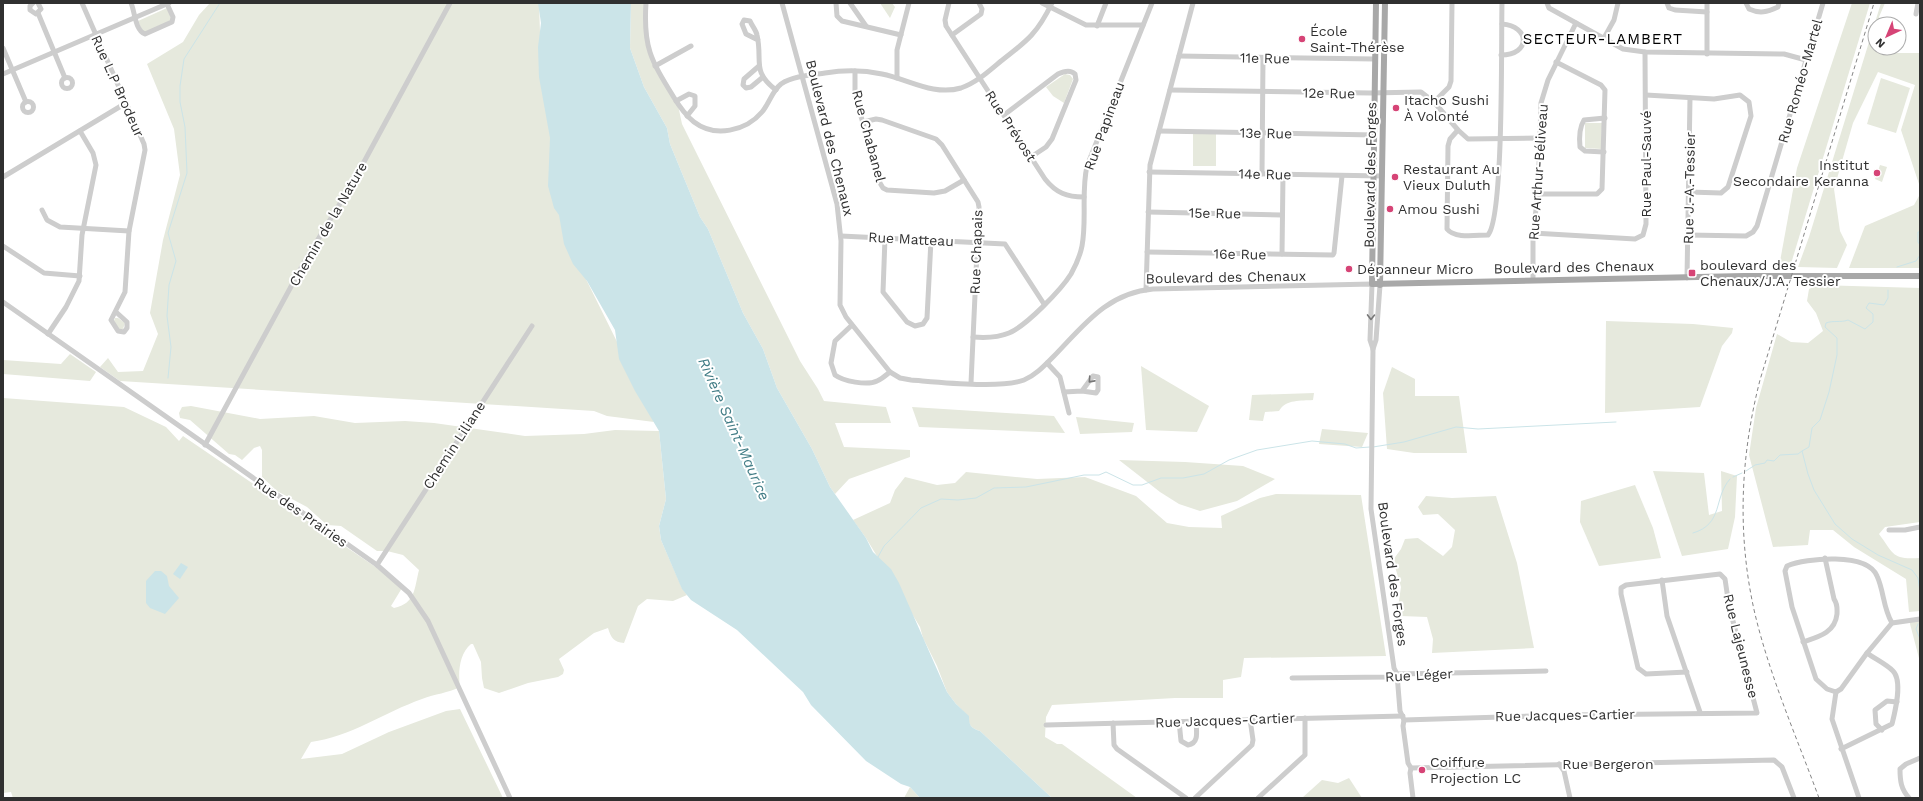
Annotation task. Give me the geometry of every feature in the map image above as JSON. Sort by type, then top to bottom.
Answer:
[{"type":"main road","name":"Boulevard des Forges","points":[[1372,284],[1376,3]]},
{"type":"main road","name":"Boulevard des Forges","points":[[1380,285],[1385,3]]},
{"type":"main road","name":"Boulevard des Chenaux","points":[[1372,284],[1380,285],[1385,283],[1533,279],[1687,278],[1767,275],[1920,276]]},
{"type":"street","points":[[33,3],[30,6],[30,10],[33,13],[38,13]]},
{"type":"street","points":[[38,3],[41,9],[38,13],[65,78]]},
{"type":"street","name":"Rue L.P Brodeur","points":[[82,3],[145,150],[129,231],[125,292],[116,312]]},
{"type":"street","points":[[3,74],[136,17],[168,4],[173,17],[172,22],[147,34],[141,31],[136,17],[131,3]]},
{"type":"street","name":"Chemin de la Nature","points":[[205,446],[306,258],[352,184],[450,3]]},
{"type":"street","points":[[646,3],[646,37],[655,66],[676,101],[687,116],[697,124],[708,129],[724,131],[735,129],[749,123],[759,116],[776,90],[784,83],[804,77],[855,71],[877,73],[930,89],[944,90],[963,87],[979,78],[1032,36],[1042,24],[1051,5]]},
{"type":"street","name":"Boulevard des Chenaux","points":[[782,3],[804,77],[836,196],[841,236],[839,302],[842,311],[852,325],[890,372],[906,380],[1003,384],[1017,382],[1033,375],[1047,363],[1105,305],[1126,294],[1146,290],[1372,284]]},
{"type":"street","points":[[836,3],[837,14],[840,20],[855,25],[866,26],[901,35]]},
{"type":"street","points":[[850,3],[866,26]]},
{"type":"street","points":[[897,78],[897,55],[909,3]]},
{"type":"street","name":"Rue Prévost","points":[[949,3],[945,22],[979,78],[1031,157],[1054,189],[1068,196],[1084,197]]},
{"type":"street","points":[[952,35],[981,14],[982,10],[979,3]]},
{"type":"street","points":[[1042,3],[1051,5],[1084,24],[1097,26],[1143,25]]},
{"type":"street","points":[[1097,26],[1106,3]]},
{"type":"street","name":"Rue Papineau","points":[[973,337],[998,337],[1013,332],[1026,323],[1067,279],[1078,261],[1082,242],[1085,180],[1089,161],[1152,3]]},
{"type":"street","points":[[1146,290],[1149,172],[1193,3]]},
{"type":"street","points":[[1434,102],[1449,87],[1451,81],[1452,3]]},
{"type":"street","points":[[1458,130],[1450,139],[1448,146],[1447,229],[1450,234],[1456,235],[1488,235],[1491,232],[1499,186],[1502,3]]},
{"type":"street","points":[[1547,3],[1549,8],[1623,48],[1645,52],[1784,54],[1806,60]]},
{"type":"street","points":[[1604,38],[1614,20],[1618,3]]},
{"type":"street","points":[[1667,3],[1669,8],[1675,10],[1707,12]]},
{"type":"street","points":[[1707,3],[1707,54]]},
{"type":"street","points":[[1746,3],[1749,10],[1755,12],[1767,12],[1778,7],[1779,3]]},
{"type":"street","name":"Rue Roméo-Martel","points":[[1688,235],[1746,236],[1755,230],[1823,3]]},
{"type":"street","points":[[1916,14],[1918,3]]},
{"type":"street","name":"Rue Arthur-Béliveau","points":[[1533,279],[1533,233],[1538,194],[1541,103],[1548,80],[1576,23]]},
{"type":"street","points":[[1501,55],[1512,55],[1518,52],[1523,45],[1523,38],[1518,28],[1511,25],[1502,24]]},
{"type":"street","points":[[1376,25],[1385,25]]},
{"type":"street","points":[[758,40],[759,66],[763,77],[776,90]]},
{"type":"street","points":[[655,66],[691,46]]},
{"type":"street","points":[[3,48],[26,102]]},
{"type":"street","name":"Rue Paul-Sauvé","points":[[1533,233],[1635,239],[1643,235],[1646,224],[1645,52]]},
{"type":"street","name":"11e Rue","points":[[1179,56],[1375,59]]},
{"type":"street","points":[[1262,174],[1264,58]]},
{"type":"street","points":[[1538,194],[1597,194],[1602,189],[1605,90],[1602,85],[1556,62]]},
{"type":"street","points":[[759,66],[744,80],[743,86],[750,88],[763,77]]},
{"type":"street","name":"Rue Chabanel","points":[[855,71],[855,91],[880,183],[884,189],[937,192],[945,191],[964,180]]},
{"type":"street","points":[[1004,115],[1058,74],[1066,71],[1072,71],[1075,74],[1076,80],[1052,139],[1046,147],[1031,157]]},
{"type":"street","name":"12e Rue","points":[[1170,90],[1374,93],[1421,92],[1434,102],[1458,130],[1468,139],[1499,140],[1540,138]]},
{"type":"street","points":[[676,101],[690,94],[695,96],[694,108],[687,116]]},
{"type":"street","points":[[1646,95],[1714,99],[1740,95],[1747,98],[1751,107],[1751,116],[1726,190],[1717,193],[1689,192]]},
{"type":"street","name":"Rue J.-A.-Tessier","points":[[1687,278],[1690,98]]},
{"type":"street","points":[[3,177],[126,103]]},
{"type":"street","points":[[1604,152],[1585,151],[1580,147],[1580,126],[1584,120],[1605,118]]},
{"type":"street","name":"Rue Chapais","points":[[863,122],[880,119],[933,137],[942,145],[979,206],[970,383]]},
{"type":"street","points":[[48,334],[78,286],[80,276],[83,229],[96,165],[93,153],[80,130]]},
{"type":"street","name":"13e Rue","points":[[1159,131],[1374,135]]},
{"type":"street","name":"14e Rue","points":[[1149,172],[1382,176]]},
{"type":"street","points":[[1282,254],[1283,175]]},
{"type":"street","name":"16e Rue","points":[[1147,252],[1334,255],[1342,176]]},
{"type":"street","points":[[42,210],[48,220],[58,227],[129,231]]},
{"type":"street","name":"15e Rue","points":[[1148,212],[1282,215]]},
{"type":"street","name":"Rue Matteau","points":[[841,236],[1002,244],[1007,246],[1044,304]]},
{"type":"street","points":[[885,238],[883,292],[907,322],[915,326],[923,324],[927,318],[931,240]]},
{"type":"street","points":[[3,246],[44,273],[80,276]]},
{"type":"street","name":"Boulevard des Forges","points":[[1372,284],[1370,340],[1373,350]]},
{"type":"street","name":"Boulevard des Forges","points":[[1380,285],[1376,340],[1373,350],[1371,509],[1393,661],[1397,674],[1400,711],[1403,718],[1408,763],[1411,768],[1410,773],[1413,798]]},
{"type":"street","name":"Rue des Prairies","points":[[3,302],[205,446],[377,565],[409,593],[428,621],[510,798]]},
{"type":"street","points":[[852,325],[839,336],[834,343],[831,363],[835,375],[848,381],[873,382],[878,381],[890,372]]},
{"type":"street","name":"Chemin Liliane","points":[[377,565],[532,326]]},
{"type":"street","points":[[1047,363],[1060,376],[1069,413]]},
{"type":"street","points":[[1064,392],[1082,391]]},
{"type":"street","points":[[1889,530],[1905,530],[1920,527]]},
{"type":"street","points":[[1803,642],[1821,636],[1829,631],[1836,619],[1838,604],[1834,600],[1826,558]]},
{"type":"street","points":[[1836,692],[1827,689],[1816,679],[1792,607],[1785,571],[1787,566],[1796,562],[1826,558],[1851,559],[1868,567],[1877,574],[1886,614],[1892,623]]},
{"type":"street","name":"Rue Lajeunesse","points":[[1662,580],[1720,574],[1725,579],[1729,606],[1757,713],[1726,712]]},
{"type":"street","points":[[1688,672],[1646,674],[1638,668],[1620,594],[1621,588],[1626,585],[1662,580],[1667,616],[1688,672],[1700,712]]},
{"type":"street","points":[[1859,798],[1832,719],[1836,692],[1841,689],[1867,653],[1892,623],[1920,619]]},
{"type":"street","points":[[1841,749],[1892,724],[1898,702],[1897,678],[1894,672],[1867,653]]},
{"type":"street","name":"Rue Léger","points":[[1292,678],[1390,677],[1397,674],[1546,671]]},
{"type":"street","points":[[1882,730],[1876,724],[1875,710],[1887,701],[1898,702]]},
{"type":"street","name":"Rue Jacques-Cartier","points":[[1046,725],[1196,720],[1726,712]]},
{"type":"street","points":[[1258,798],[1305,755],[1305,718]]},
{"type":"street","points":[[1195,798],[1252,745],[1253,741],[1250,719]]},
{"type":"street","points":[[1179,721],[1181,741],[1188,745],[1193,744],[1196,740],[1196,720]]},
{"type":"street","points":[[1113,723],[1114,745],[1117,749],[1186,798]]},
{"type":"street","points":[[1909,798],[1903,791],[1900,783],[1900,769],[1906,764],[1920,758]]},
{"type":"street","name":"Rue Bergeron","points":[[1411,768],[1559,764],[1653,764],[1774,760],[1782,766],[1794,798]]},
{"type":"street","points":[[1559,764],[1564,771],[1570,798]]},
{"type":"shaded area","points":[[210,3],[539,3],[541,61],[580,267],[627,362],[654,422],[607,416],[594,411],[120,381],[100,367],[108,358],[118,372],[143,371],[158,334],[150,313],[163,240],[180,175],[174,129],[147,64],[183,42],[199,15]]},
{"type":"shaded area","points":[[631,3],[647,3],[646,36],[655,65],[678,105],[682,124],[800,361],[824,401],[886,407],[891,423],[835,423],[844,447],[910,450],[910,457],[849,479],[835,494],[830,487],[812,449],[777,388],[763,349],[743,313],[708,229],[700,217],[670,144],[667,128],[644,87],[630,48]]},
{"type":"shaded area","points":[[880,3],[892,3],[895,7],[890,18]]},
{"type":"shaded area","points":[[1852,3],[1870,3],[1790,267],[1779,267],[1797,168]]},
{"type":"shaded area","points":[[1881,3],[1885,3],[1879,16],[1877,16]]},
{"type":"shaded area","points":[[167,8],[171,18],[170,21],[146,33],[143,32],[138,21]]},
{"type":"shaded area","points":[[1867,48],[1867,56],[1907,56],[1907,53],[1920,53],[1920,268],[1849,268],[1865,226],[1914,205],[1919,196],[1919,184],[1901,130],[1915,85],[1878,72],[1853,123],[1834,189],[1840,231],[1847,245],[1837,268],[1798,267],[1809,237]]},
{"type":"shaded area","points":[[1065,74],[1070,75],[1073,79],[1064,103],[1053,96],[1046,87]]},
{"type":"shaded area","points":[[1881,78],[1910,88],[1896,133],[1867,124]]},
{"type":"shaded area","points":[[1585,123],[1602,123],[1601,149],[1585,148]]},
{"type":"shaded area","points":[[1193,134],[1216,134],[1216,166],[1193,166]]},
{"type":"shaded area","points":[[1880,165],[1887,167],[1882,182],[1875,179]]},
{"type":"shaded area","points":[[1818,285],[1920,288],[1920,522],[1885,527],[1879,534],[1891,551],[1899,557],[1920,558],[1920,611],[1909,612],[1906,579],[1854,547],[1833,530],[1810,530],[1808,545],[1773,547],[1749,455],[1756,408],[1777,334],[1791,342],[1808,343],[1823,331],[1816,313],[1807,301],[1809,289]]},
{"type":"shaded area","points":[[115,318],[118,318],[125,323],[123,329],[119,329],[114,321]]},
{"type":"shaded area","points":[[1606,321],[1693,324],[1733,328],[1732,333],[1722,346],[1700,407],[1605,413]]},
{"type":"shaded area","points":[[70,354],[96,372],[90,381],[3,374],[3,360],[61,364]]},
{"type":"shaded area","points":[[1141,366],[1209,406],[1197,432],[1146,430]]},
{"type":"shaded area","points":[[1392,367],[1415,379],[1415,396],[1459,396],[1467,453],[1414,453],[1387,449],[1383,393]]},
{"type":"shaded area","points":[[1314,393],[1313,400],[1294,401],[1286,404],[1279,411],[1265,412],[1263,421],[1249,420],[1252,395]]},
{"type":"shaded area","points":[[3,398],[124,407],[166,427],[179,441],[183,436],[377,568],[402,588],[391,606],[394,608],[401,606],[410,599],[415,589],[419,570],[403,555],[387,551],[377,551],[341,526],[327,525],[307,507],[277,491],[262,477],[262,450],[260,446],[254,448],[242,460],[235,455],[229,454],[190,420],[180,418],[179,413],[182,407],[191,406],[260,419],[314,416],[355,423],[405,421],[434,423],[525,436],[584,434],[615,430],[659,431],[666,499],[659,526],[661,540],[682,588],[687,595],[673,601],[647,599],[638,606],[624,643],[613,639],[608,628],[594,633],[559,659],[564,670],[563,674],[558,677],[528,683],[499,693],[484,688],[481,662],[473,644],[471,644],[464,653],[460,664],[460,687],[408,704],[354,730],[311,742],[301,759],[342,754],[389,732],[446,711],[460,709],[503,798],[13,798],[11,792],[3,793]]},
{"type":"shaded area","points":[[912,407],[1054,416],[1065,433],[919,427]]},
{"type":"shaded area","points":[[1076,417],[1134,423],[1132,432],[1080,434]]},
{"type":"shaded area","points":[[1322,429],[1368,433],[1362,447],[1319,444]]},
{"type":"shaded area","points":[[1119,460],[1243,466],[1275,479],[1237,501],[1200,511],[1179,504],[1160,492]]},
{"type":"shaded area","points":[[1653,471],[1704,473],[1709,515],[1722,511],[1721,471],[1737,476],[1735,517],[1728,549],[1682,556]]},
{"type":"shaded area","points":[[966,472],[1037,479],[1085,477],[1136,496],[1167,523],[1189,527],[1222,528],[1221,516],[1260,498],[1276,494],[1361,495],[1386,656],[1244,658],[1241,677],[1223,680],[1223,698],[1175,698],[1052,705],[1046,717],[1045,737],[1057,744],[1062,744],[1137,798],[1052,798],[980,731],[971,726],[968,716],[947,692],[937,666],[923,638],[920,627],[866,538],[853,520],[890,503],[895,490],[905,477],[937,485],[955,483]]},
{"type":"shaded area","points":[[1635,485],[1653,528],[1661,558],[1599,566],[1580,522],[1581,501]]},
{"type":"shaded area","points":[[1426,496],[1452,498],[1496,496],[1517,563],[1534,648],[1432,653],[1433,639],[1427,617],[1401,616],[1398,607],[1401,587],[1393,560],[1401,549],[1405,539],[1418,538],[1443,556],[1452,547],[1455,530],[1438,514],[1423,515],[1418,507]]},
{"type":"shaded area","points":[[1909,620],[1920,620],[1920,662]]},
{"type":"shaded area","points":[[1349,778],[1362,798],[1302,798],[1322,780],[1338,783]]},
{"type":"shaded area","points":[[910,787],[920,798],[904,798]]},
{"type":"water","name":"Rivière Saint-Maurice","points":[[538,3],[631,3],[630,48],[644,87],[667,128],[670,144],[700,217],[708,229],[743,313],[763,349],[777,388],[812,449],[830,487],[866,538],[873,552],[891,569],[899,583],[947,692],[956,704],[969,716],[971,726],[980,731],[1052,798],[920,798],[910,787],[901,784],[866,761],[811,705],[803,692],[737,630],[691,600],[682,589],[661,540],[659,526],[666,499],[659,431],[635,391],[619,359],[615,330],[587,281],[573,264],[564,244],[559,215],[554,208],[548,186],[550,138],[539,77],[538,47],[541,23]]},
{"type":"water","points":[[181,563],[188,567],[180,579],[173,574]]},
{"type":"water","points":[[155,571],[161,571],[167,576],[169,586],[179,598],[165,614],[150,608],[146,603],[146,581]]},
{"type":"waterway","points":[[168,378],[171,347],[167,316],[169,285],[176,261],[168,233],[187,173],[185,127],[180,102],[180,86],[184,59],[220,3]]},
{"type":"waterway","points":[[1920,232],[1918,232],[1918,242],[1920,245]]},
{"type":"waterway","points":[[1897,267],[1916,261],[1920,255]]},
{"type":"waterway","points":[[1888,290],[1888,298],[1884,305],[1869,303],[1866,308],[1873,314],[1873,322],[1865,329],[1848,320],[1826,323],[1825,327],[1837,338],[1837,355],[1829,392],[1820,420],[1812,428],[1809,447],[1802,451],[1814,490],[1835,524],[1852,539],[1878,555],[1912,570],[1918,578],[1920,592]]},
{"type":"waterway","points":[[1373,447],[1404,442],[1456,427],[1478,429],[1616,422]]},
{"type":"waterway","points":[[878,557],[884,546],[921,508],[941,499],[958,500],[976,498],[994,488],[1026,487],[1084,475],[1099,475],[1106,472],[1133,485],[1142,485],[1161,478],[1183,478],[1204,474],[1229,460],[1257,450],[1312,441],[1345,444],[1356,448],[1370,447]]},
{"type":"waterway","points":[[1746,471],[1755,465],[1765,463],[1767,460],[1774,461],[1780,455],[1798,454],[1802,451]]},
{"type":"waterway","points":[[1733,477],[1742,473]]},
{"type":"waterway","points":[[1693,533],[1703,529],[1714,517],[1721,494],[1730,479]]},
{"type":"waterway","points":[[1918,624],[1916,629],[1920,639]]},
{"type":"railway","points":[[1819,798],[1784,707],[1768,661],[1755,614],[1745,556],[1743,526],[1745,468],[1748,438],[1760,380],[1874,3]]},
{"type":"place","name":"École Saint-Thérèse","points":[[1302,39]]},
{"type":"place","name":"Itacho Sushi À Volonté","points":[[1396,108]]},
{"type":"place","name":"Institut Secondaire Keranna","points":[[1877,173]]},
{"type":"place","name":"Restaurant Au Vieux Duluth","points":[[1395,177]]},
{"type":"place","name":"Amou Sushi","points":[[1390,209]]},
{"type":"place","name":"Dépanneur Micro","points":[[1349,269]]},
{"type":"place","name":"boulevard des Chenaux/J.A. Tessier","points":[[1692,273]]},
{"type":"place","name":"Coiffure Projection LC","points":[[1422,770]]},
{"type":"district","name":"SECTEUR-LAMBERT","points":[[1603,39]]}]
